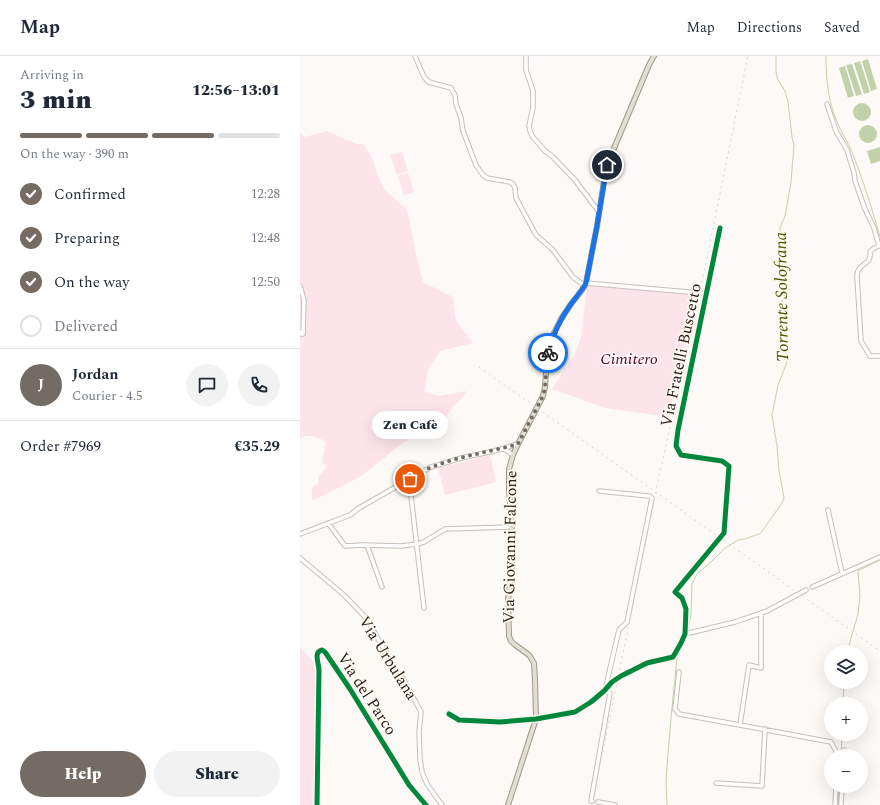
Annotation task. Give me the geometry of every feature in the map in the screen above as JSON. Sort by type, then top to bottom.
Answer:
[{"type":"main road","points":[[585,284],[609,159],[653,57]]},
{"type":"main road","name":"Via Giovanni Falcone","points":[[508,805],[536,719],[534,663],[529,655],[511,641],[510,636],[508,600],[512,566],[512,527],[508,483],[510,469],[513,455],[543,396],[547,358],[552,337],[561,319],[585,284]]},
{"type":"street","points":[[415,56],[424,77],[429,82],[451,88],[455,95],[463,131],[476,166],[487,178],[510,182],[513,184],[516,198],[536,234],[552,250],[573,277],[585,284],[707,294]]},
{"type":"street","points":[[526,56],[526,70],[534,99],[529,126],[532,136],[575,180],[599,212]]},
{"type":"street","points":[[827,104],[836,131],[847,150],[855,181],[874,228],[879,246],[870,252],[868,263],[860,268],[857,277],[861,341],[870,356],[880,356]]},
{"type":"street","name":"Via Fratelli Buscetto","points":[[449,714],[459,720],[500,722],[536,719],[575,712],[591,702],[612,682],[621,676],[647,663],[673,657],[687,634],[686,609],[682,598],[675,592],[724,533],[729,466],[722,461],[680,455],[676,446],[678,430],[720,228]]},
{"type":"street","points":[[300,286],[304,300],[303,334],[300,332]]},
{"type":"street","points":[[300,534],[350,516],[359,508],[431,467],[518,444]]},
{"type":"street","points":[[501,449],[506,450],[513,455]]},
{"type":"street","points":[[400,484],[411,496],[424,608]]},
{"type":"street","points":[[592,801],[610,693],[604,691],[619,630],[627,622],[652,498],[649,496],[599,491]]},
{"type":"street","points":[[828,510],[842,574]]},
{"type":"street","points":[[328,523],[345,546],[401,546],[424,542],[445,529],[512,527]]},
{"type":"street","points":[[367,545],[382,587]]},
{"type":"street","points":[[812,587],[880,557]]},
{"type":"street","name":"Via Urbulana","points":[[300,558],[344,595],[366,619],[394,667],[404,680],[421,712],[419,732],[422,772],[427,784],[442,805]]},
{"type":"street","points":[[687,634],[735,622],[767,611],[806,590]]},
{"type":"street","points":[[740,725],[749,665],[761,668],[761,613]]},
{"type":"street","name":"Via del Parco","points":[[316,805],[319,671],[317,652],[319,650],[324,652],[350,689],[409,785],[426,805]]},
{"type":"street","points":[[679,672],[675,709],[679,714],[831,742],[834,749]]},
{"type":"street","points":[[716,783],[762,786],[765,729]]},
{"type":"street","points":[[835,805],[836,793]]},
{"type":"street","points":[[841,805],[842,793]]},
{"type":"street","points":[[598,802],[615,805]]},
{"type":"green space","points":[[327,131],[356,144],[364,144],[373,160],[377,174],[385,190],[407,210],[423,282],[453,297],[456,321],[473,343],[440,351],[428,369],[424,392],[439,396],[466,391],[462,398],[453,406],[445,419],[428,430],[404,442],[360,477],[311,501],[312,488],[318,483],[319,476],[327,466],[322,463],[326,442],[310,436],[304,436],[300,439],[300,133],[305,137]]},
{"type":"green space","points":[[402,152],[408,171],[397,175],[390,155]]},
{"type":"green space","points":[[408,173],[414,192],[404,195],[398,176]]},
{"type":"green space","name":"Cimitero","points":[[587,285],[695,295],[669,417],[605,408],[552,389],[575,354],[581,337]]},
{"type":"green space","points":[[490,455],[496,482],[445,495],[438,468]]},
{"type":"green space","points":[[300,647],[315,663],[317,671],[315,702],[314,805],[300,805]]},
{"type":"shaded area","points":[[868,59],[877,89],[871,91],[862,61]]},
{"type":"shaded area","points":[[860,61],[870,92],[864,94],[854,63]]},
{"type":"shaded area","points":[[852,64],[862,94],[856,96],[846,65]]},
{"type":"shaded area","points":[[845,66],[854,96],[848,98],[839,68]]},
{"type":"shaded area","points":[[862,103],[868,106],[871,112],[868,118],[862,121],[856,118],[853,112],[856,106]]},
{"type":"shaded area","points":[[868,125],[874,128],[877,134],[874,140],[868,143],[862,140],[859,134],[862,128]]},
{"type":"shaded area","points":[[880,147],[880,161],[871,164],[867,151]]},
{"type":"waterway","name":"Torrente Solofrana","points":[[688,632],[691,614],[692,584],[697,574],[724,549],[738,540],[761,533],[784,498],[772,415],[778,385],[787,362],[785,316],[782,302],[785,294],[779,250],[780,227],[785,216],[791,182],[794,145],[788,102],[785,91],[778,80],[776,72],[776,56]]},
{"type":"waterway","name":"Torrente Solofrana","points":[[826,56],[827,81],[831,106],[856,163],[880,237]]},
{"type":"waterway","name":"Torrente Solofrana","points":[[849,645],[858,614],[860,596],[858,571],[880,560]]},
{"type":"waterway","name":"Torrente Solofrana","points":[[667,805],[667,766],[677,658],[688,635]]},
{"type":"waterway","name":"Torrente Solofrana","points":[[843,697],[844,689]]},
{"type":"waterway","name":"Torrente Solofrana","points":[[841,749],[842,741]]},
{"type":"waterway","name":"Torrente Solofrana","points":[[838,805],[839,793]]},
{"type":"railway","points":[[592,805],[660,472],[693,326],[748,56]]},
{"type":"railway","points":[[479,367],[880,651]]},
{"type":"cycle path","points":[[449,714],[459,720],[500,722],[536,719],[575,712],[591,702],[612,682],[621,676],[647,663],[673,657],[681,643],[685,634],[686,609],[682,598],[675,592],[724,533],[729,466],[722,461],[681,455],[676,446],[678,430],[720,228]]},
{"type":"cycle path","points":[[317,805],[319,671],[317,655],[319,651],[322,650],[325,652],[350,689],[409,785],[426,805]]},
{"type":"way so far","points":[[410,479],[431,467],[518,444],[543,396],[548,353]]},
{"type":"place","name":"Zen Cafè","points":[[410,479]]},
{"type":"route","points":[[548,353],[556,328],[586,283],[607,165]]}]
